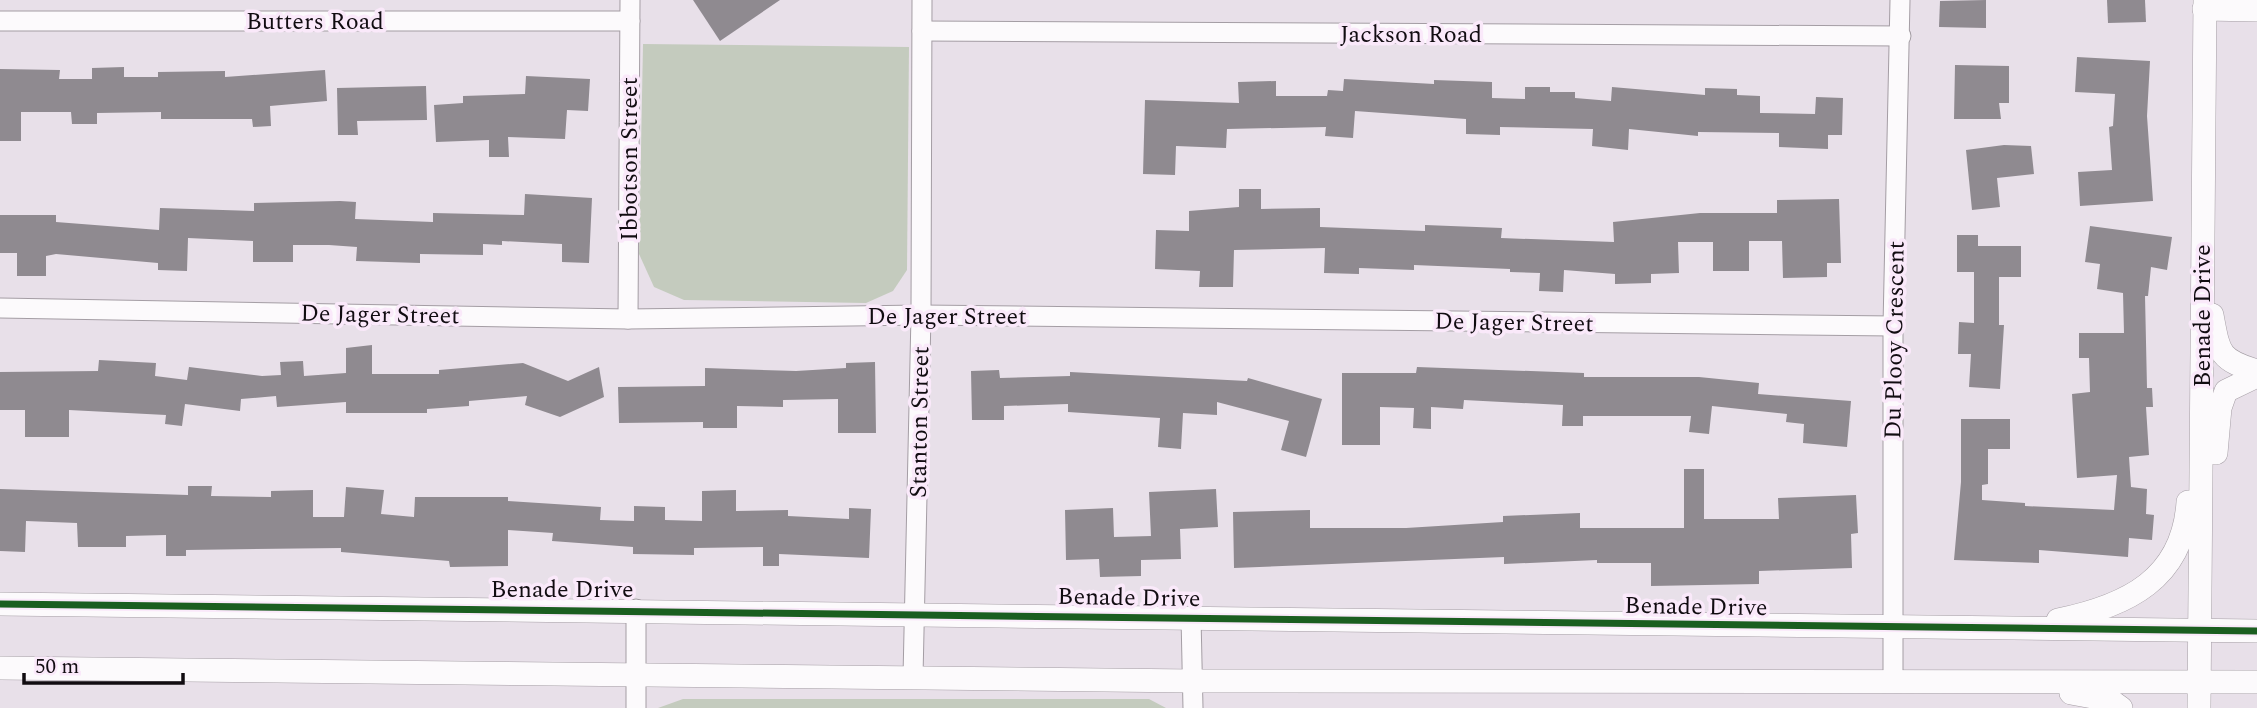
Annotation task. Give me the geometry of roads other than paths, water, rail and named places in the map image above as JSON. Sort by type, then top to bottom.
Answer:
[{"type":"street","name":"Ibbotson Street","points":[[628,318],[630,0]]},
{"type":"street","name":"Stanton Street","points":[[913,677],[921,315],[922,0]]},
{"type":"street","name":"Du Plooy Crescent","points":[[1893,680],[1893,326],[1900,0]]},
{"type":"street","points":[[2204,5],[2257,10]]},
{"type":"street","name":"Benade Drive","points":[[2199,708],[2204,5]]},
{"type":"street","name":"Butters Road","points":[[0,21],[630,21]]},
{"type":"street","name":"Jackson Road","points":[[922,31],[1901,36]]},
{"type":"street","points":[[2203,267],[2218,345],[2230,363],[2257,374]]},
{"type":"street","name":"De Jager Street","points":[[0,308],[628,318],[921,315],[1893,326]]},
{"type":"street","points":[[2200,577],[2210,523],[2220,408],[2226,391],[2234,384],[2257,374]]},
{"type":"street","points":[[2011,629],[2089,614],[2134,595],[2158,576],[2179,548],[2185,529],[2189,482],[2202,411]]},
{"type":"street","name":"Benade Drive","points":[[0,604],[636,609],[2257,631]]},
{"type":"street","points":[[636,609],[636,708]]},
{"type":"street","points":[[1191,617],[1193,708]]},
{"type":"street","points":[[0,668],[1193,681],[2257,682]]},
{"type":"street","points":[[1992,680],[2110,700],[2121,708]]}]
